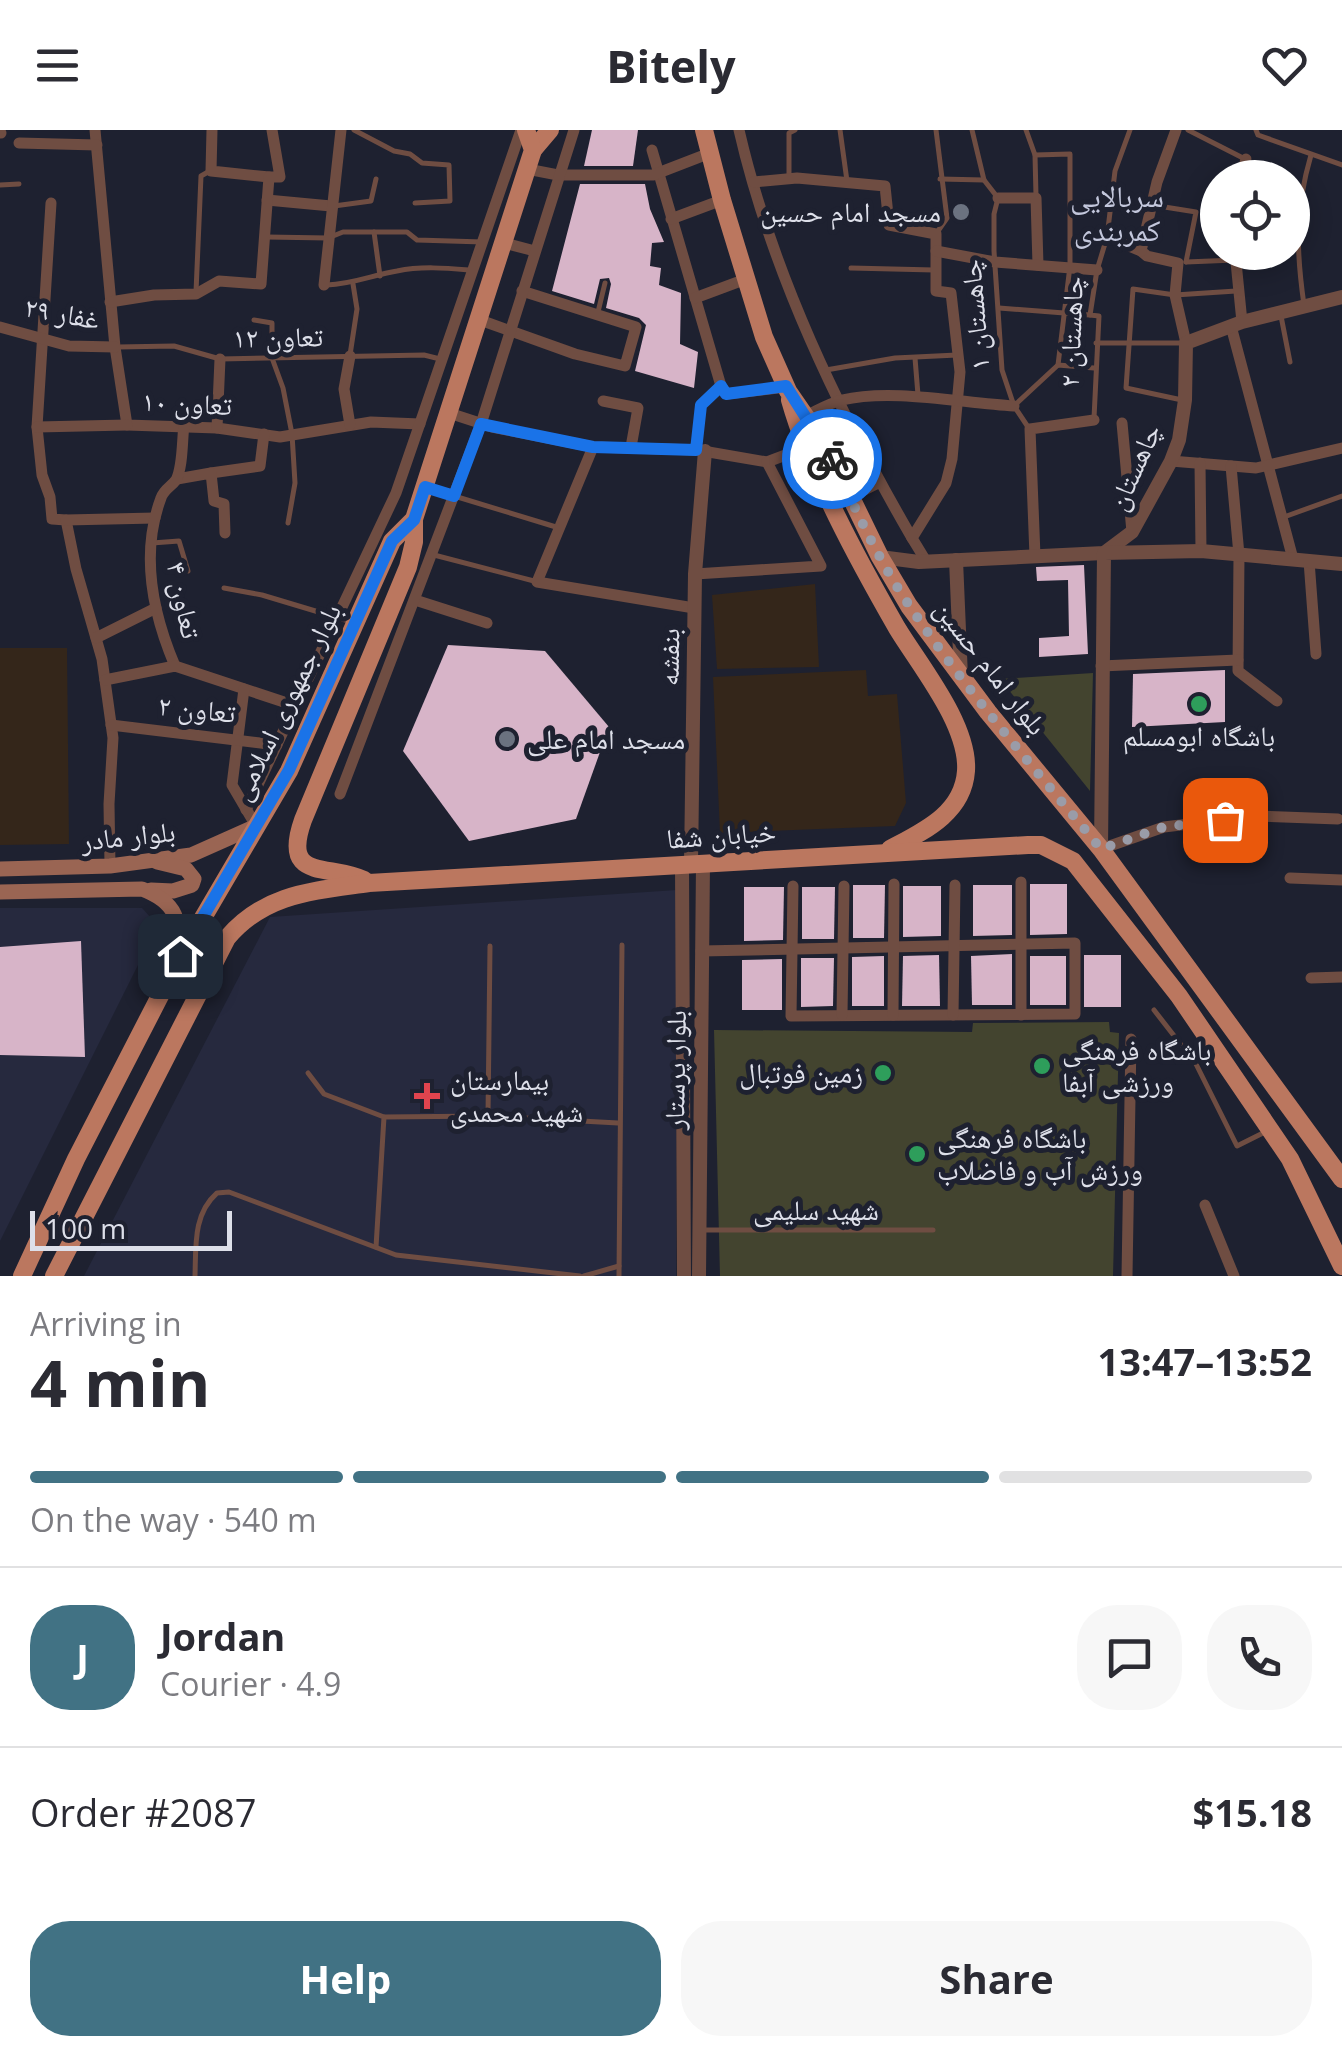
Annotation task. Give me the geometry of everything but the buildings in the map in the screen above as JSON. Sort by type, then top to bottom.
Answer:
[{"type":"main road","points":[[524,130],[533,150],[550,130]]},
{"type":"main road","name":"بلوار امام حسین","points":[[704,130],[764,338],[787,388],[826,446],[880,557],[909,606],[961,677],[1101,849],[1342,1179]]},
{"type":"main road","name":"بلوار جمهوری اسلامی","points":[[22,1276],[76,1159],[251,818],[289,770],[392,541],[414,520],[533,150]]},
{"type":"main road","points":[[787,388],[804,448],[898,630],[939,690],[959,737],[966,770],[959,797],[935,826],[885,852]]},
{"type":"main road","points":[[368,882],[353,875],[314,870],[302,860],[296,845],[417,570],[414,520]]},
{"type":"main road","name":"بلوار مادر","points":[[0,869],[110,866],[192,854],[251,818]]},
{"type":"main road","name":"خیابان شفا","points":[[368,882],[1042,845],[1073,861],[1179,996],[1270,1129]]},
{"type":"main road","points":[[142,889],[184,889],[192,886],[194,879],[186,870],[150,860]]},
{"type":"main road","points":[[54,1276],[227,938],[243,919],[268,903],[368,882]]},
{"type":"main road","name":"بلوار مادر","points":[[0,892],[142,889],[160,896],[177,917],[180,956]]},
{"type":"main road","points":[[1270,1129],[1290,1159],[1342,1266]]},
{"type":"street","name":"تعاون ۱۰","points":[[96,130],[110,302],[127,425],[292,434],[393,420],[420,424]]},
{"type":"street","points":[[212,130],[211,171],[269,177],[280,176],[272,130]]},
{"type":"street","points":[[324,285],[342,130]]},
{"type":"street","points":[[251,818],[277,745],[396,493],[524,130]]},
{"type":"street","points":[[340,794],[416,600],[417,570],[432,554],[481,424],[573,130]]},
{"type":"street","points":[[740,130],[781,265],[826,370],[880,482],[926,561]]},
{"type":"street","points":[[1142,251],[1157,182],[1176,130]]},
{"type":"street","points":[[19,143],[96,145]]},
{"type":"street","points":[[652,150],[721,386],[726,394],[787,388]]},
{"type":"street","points":[[527,169],[558,175],[658,173],[710,153]]},
{"type":"street","points":[[110,302],[196,294],[219,281],[261,284],[269,177]]},
{"type":"street","points":[[754,182],[789,179],[885,186],[889,226],[936,234],[936,291],[951,292],[959,403],[946,483],[912,538]]},
{"type":"street","points":[[998,198],[1036,198],[1038,265]]},
{"type":"street","points":[[267,200],[331,206]]},
{"type":"street","points":[[671,219],[722,200]]},
{"type":"street","points":[[51,204],[36,427],[52,519],[155,518]]},
{"type":"street","points":[[1106,238],[1147,256],[1182,263],[1175,295],[1186,344],[1236,324],[1342,297]]},
{"type":"street","points":[[504,243],[535,251]]},
{"type":"street","points":[[936,251],[995,262],[1096,270]]},
{"type":"street","points":[[1237,270],[1236,324],[1283,518],[1301,560],[1316,654]]},
{"type":"street","points":[[695,298],[746,279]]},
{"type":"street","points":[[480,320],[575,354],[625,366],[636,327],[522,291]]},
{"type":"street","name":"غفار ۲۹","points":[[0,327],[69,346],[115,347]]},
{"type":"street","name":"چاهستان","points":[[1104,553],[1132,532],[1170,462],[1184,400],[1186,344]]},
{"type":"street","points":[[350,356],[344,389],[350,425]]},
{"type":"street","points":[[217,428],[220,358]]},
{"type":"street","points":[[806,415],[840,400],[899,394],[1014,406]]},
{"type":"street","points":[[603,401],[638,408],[630,447]]},
{"type":"street","points":[[449,413],[481,424],[593,447],[701,450],[767,462],[804,448]]},
{"type":"street","points":[[1035,556],[1030,429],[1094,420]]},
{"type":"street","points":[[1122,423],[1132,532]]},
{"type":"street","points":[[36,427],[127,425]]},
{"type":"street","name":"تعاون ۴","points":[[184,426],[177,478],[162,492],[149,544],[148,571],[175,666],[296,706]]},
{"type":"street","points":[[177,478],[260,466],[264,434]]},
{"type":"street","points":[[593,447],[537,582],[694,608]]},
{"type":"street","points":[[1170,462],[1256,468],[1342,448]]},
{"type":"street","name":"بنفشه","points":[[692,864],[694,608],[701,450]]},
{"type":"street","points":[[695,574],[821,566],[767,462]]},
{"type":"street","points":[[1200,464],[1201,551]]},
{"type":"street","points":[[1231,466],[1239,555],[1238,671],[1277,701]]},
{"type":"street","points":[[211,474],[214,502],[224,504],[225,533]]},
{"type":"street","points":[[850,497],[880,482]]},
{"type":"street","points":[[66,520],[96,638],[111,725],[110,866]]},
{"type":"street","points":[[880,557],[926,561],[1201,551],[1342,564]]},
{"type":"street","points":[[1104,553],[1101,849],[1182,824],[1255,816],[1338,820]]},
{"type":"street","points":[[956,560],[961,677]]},
{"type":"street","points":[[416,600],[486,622]]},
{"type":"street","points":[[96,638],[156,608]]},
{"type":"street","points":[[1101,666],[1238,660]]},
{"type":"street","points":[[105,680],[175,666]]},
{"type":"street","points":[[244,690],[232,785],[251,818]]},
{"type":"street","name":"تعاون ۲","points":[[111,725],[277,745]]},
{"type":"street","name":"بلوار پرستار","points":[[684,1276],[691,1230],[702,951],[692,864]]},
{"type":"street","name":"بلوار پرستار","points":[[692,864],[691,1230],[698,1276]]},
{"type":"street","points":[[1290,878],[1342,880]]},
{"type":"street","points":[[1021,882],[1021,1014]]},
{"type":"street","points":[[893,1015],[894,884]]},
{"type":"street","points":[[953,1015],[956,884]]},
{"type":"street","points":[[702,951],[792,949],[894,947],[954,945],[1076,943],[1075,1014],[791,1016],[792,949],[792,886]]},
{"type":"street","points":[[842,1016],[844,886]]},
{"type":"street","points":[[1311,978],[1342,977]]},
{"type":"street","points":[[1128,1276],[1132,1040]]},
{"type":"street","points":[[1205,1205],[1234,1276]]},
{"type":"lane","points":[[354,130],[422,163],[449,165],[450,201],[415,203]]},
{"type":"lane","points":[[789,179],[789,133],[795,130]]},
{"type":"lane","points":[[840,130],[847,184]]},
{"type":"lane","points":[[936,130],[947,218],[936,234]]},
{"type":"lane","points":[[972,130],[984,180],[998,198]]},
{"type":"lane","points":[[1026,130],[1035,155],[1036,198]]},
{"type":"lane","name":"چاهستان ۲","points":[[1094,420],[1099,316],[1090,315],[1115,171],[1130,130]]},
{"type":"lane","points":[[1188,130],[1246,159]]},
{"type":"lane","points":[[1256,130],[1258,135],[1342,165]]},
{"type":"lane","points":[[1014,406],[1058,365],[1070,266],[1070,154],[1035,155]]},
{"type":"lane","points":[[1309,160],[1311,155]]},
{"type":"lane","points":[[196,294],[201,176],[211,171]]},
{"type":"lane","points":[[940,178],[984,180]]},
{"type":"lane","points":[[331,206],[370,201],[376,179]]},
{"type":"lane","points":[[0,185],[19,184]]},
{"type":"lane","name":"چاهستان ۱","points":[[998,198],[994,214],[995,262],[1002,370],[1014,406],[1030,429]]},
{"type":"lane","points":[[1152,205],[1196,212],[1182,263],[1200,261]]},
{"type":"lane","points":[[264,237],[328,238],[343,232],[407,232],[416,240],[483,242]]},
{"type":"lane","points":[[374,232],[380,276]]},
{"type":"lane","points":[[324,285],[352,284],[435,267],[473,270]]},
{"type":"lane","points":[[851,268],[934,270]]},
{"type":"lane","points":[[1299,270],[1304,307]]},
{"type":"lane","points":[[597,315],[605,283]]},
{"type":"lane","points":[[350,356],[357,309],[352,284]]},
{"type":"lane","points":[[1184,400],[1126,388],[1133,289],[1175,295],[1238,291]]},
{"type":"lane","points":[[998,308],[1090,315]]},
{"type":"lane","points":[[1281,313],[1290,362]]},
{"type":"lane","points":[[254,320],[272,323],[272,358],[283,388],[292,434],[295,483],[288,524]]},
{"type":"lane","points":[[1096,343],[1186,344]]},
{"type":"lane","name":"تعاون ۱۲","points":[[115,347],[174,346],[220,358],[424,355],[442,360]]},
{"type":"lane","points":[[826,370],[877,360],[957,355]]},
{"type":"lane","points":[[915,358],[918,398]]},
{"type":"lane","points":[[1058,365],[1094,368]]},
{"type":"lane","points":[[701,450],[701,405],[721,386]]},
{"type":"lane","points":[[425,487],[559,528]]},
{"type":"lane","points":[[1283,518],[1342,496]]},
{"type":"lane","points":[[149,544],[179,541],[188,571]]},
{"type":"lane","points":[[432,554],[537,582]]},
{"type":"lane","points":[[224,588],[355,623]]},
{"type":"lane","points":[[619,1276],[622,945]]},
{"type":"lane","points":[[488,1116],[490,946]]},
{"type":"lane","points":[[1154,1010],[1196,1064],[1237,1146],[1270,1129]]},
{"type":"lane","points":[[308,1073],[324,1094],[384,1117],[488,1116],[618,1124]]},
{"type":"lane","points":[[376,1247],[384,1117]]},
{"type":"lane","points":[[196,1276],[200,1220],[209,1200],[218,1193],[229,1192],[396,1255],[582,1276],[619,1266]]},
{"type":"lane","name":"شهید سلیمی","points":[[691,1230],[933,1230]]},
{"type":"shaded area","points":[[815,584],[819,667],[717,669],[712,595]]},
{"type":"shaded area","points":[[0,648],[67,648],[69,844],[0,845]]},
{"type":"shaded area","points":[[866,670],[868,696],[897,694],[906,803],[895,826],[720,833],[713,677]]},
{"type":"shaded area","name":"بیمارستان شهید محمدی","points":[[677,890],[676,1276],[84,1276],[270,917]]},
{"type":"shaded area","points":[[0,908],[142,908],[151,918],[150,941],[0,1241]]},
{"type":"green space","points":[[1093,673],[1090,791],[1000,679]]},
{"type":"green space","name":"باشگاه فرهنگی ورزش آب و فاضلاب","points":[[1109,1022],[1110,1032],[1119,1033],[1113,1276],[720,1276],[714,1030],[972,1032],[973,1023]]},
{"type":"way so far","points":[[832,459],[909,606],[988,712],[1101,849],[1164,827],[1225,820]]},
{"type":"place","name":"مسجد امام حسین","points":[[961,212]]},
{"type":"place","name":"باشگاه ابومسلم","points":[[1199,704]]},
{"type":"place","name":"مسجد امام علی","points":[[507,739]]},
{"type":"place","name":"باشگاه فرهنگی ورزشی آبفا","points":[[1042,1066]]},
{"type":"place","name":"زمین فوتبال","points":[[883,1073]]},
{"type":"place","name":"بیمارستان شهید محمدی","points":[[427,1096]]},
{"type":"place","name":"باشگاه فرهنگی ورزش آب و فاضلاب","points":[[917,1154]]},
{"type":"district","name":"سربالایی کمربندی","points":[[1117,214]]},
{"type":"route","points":[[180,956],[289,770],[392,541],[414,520],[425,487],[454,496],[481,424],[593,447],[696,450],[701,405],[721,386],[726,394],[739,394],[786,386],[832,459]]}]
